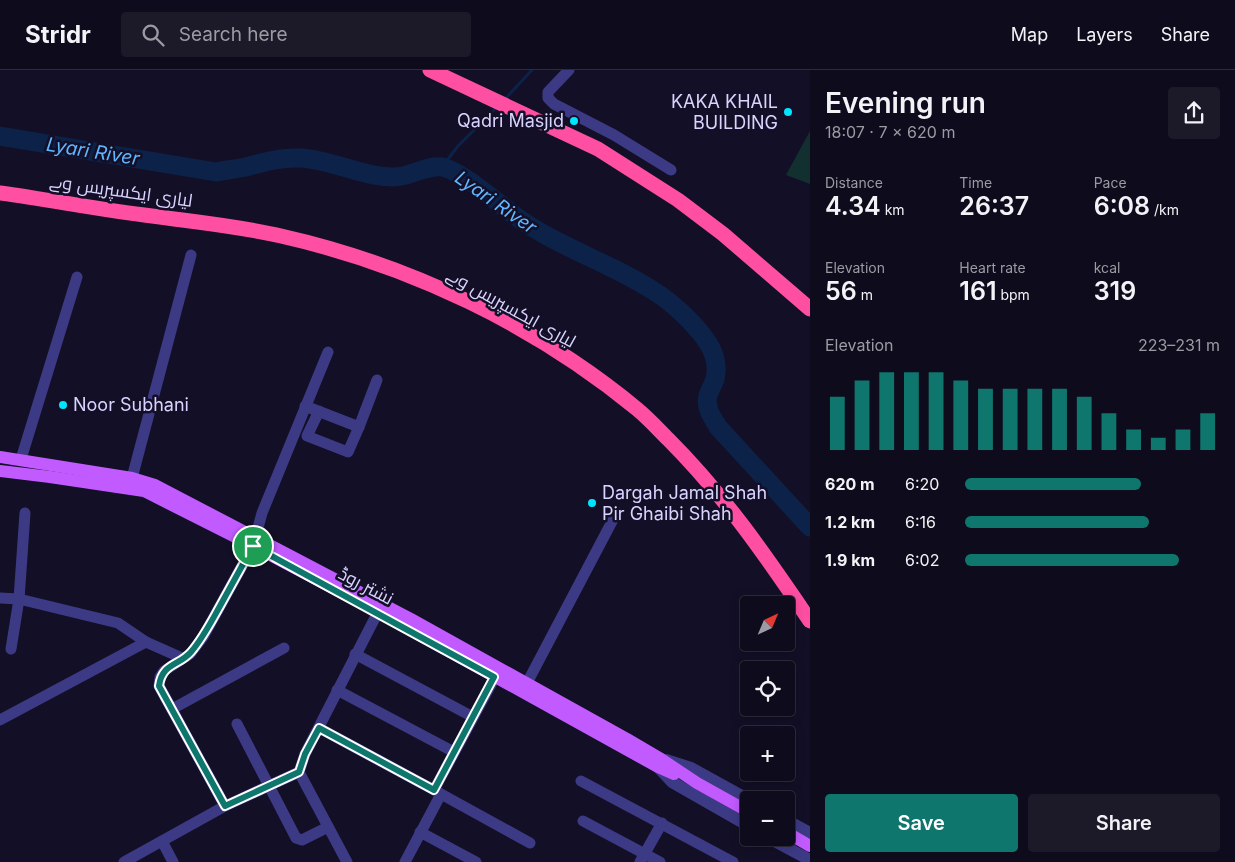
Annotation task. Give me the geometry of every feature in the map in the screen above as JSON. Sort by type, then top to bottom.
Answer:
[{"type":"highway","points":[[430,70],[598,149],[678,200],[716,228],[810,309]]},
{"type":"highway","name":"لیاری ایکسپریس وے","points":[[0,193],[151,216],[220,224],[280,235],[333,249],[399,271],[474,304],[528,334],[577,365],[638,410],[684,455],[729,506],[770,560],[810,621]]},
{"type":"main road","name":"نشتر روڈ","points":[[0,457],[132,478],[155,485],[494,677],[740,807]]},
{"type":"main road","name":"نشتر روڈ","points":[[0,471],[144,491],[402,614],[527,683],[660,766]]},
{"type":"main road","points":[[795,843],[806,856]]},
{"type":"street","points":[[569,70],[548,92],[548,98],[554,104],[614,135],[671,170]]},
{"type":"street","points":[[132,478],[192,255]]},
{"type":"street","points":[[21,459],[77,277]]},
{"type":"street","points":[[225,806],[159,686],[160,677],[164,671],[190,654],[203,637],[254,542],[262,513],[328,352]]},
{"type":"street","points":[[319,411],[307,436],[348,452],[377,380]]},
{"type":"street","points":[[305,406],[359,427]]},
{"type":"street","points":[[11,649],[19,599],[25,512]]},
{"type":"street","points":[[527,683],[617,512]]},
{"type":"street","points":[[0,598],[19,599],[118,623],[146,642],[182,658]]},
{"type":"street","points":[[346,862],[299,772],[305,754],[378,612]]},
{"type":"street","points":[[0,720],[146,642]]},
{"type":"street","points":[[172,709],[284,648]]},
{"type":"street","points":[[355,654],[473,717]]},
{"type":"street","points":[[405,862],[454,752],[494,677]]},
{"type":"street","points":[[337,690],[454,752]]},
{"type":"street","points":[[236,724],[294,835],[299,840],[302,840],[328,827]]},
{"type":"street","points":[[319,728],[530,843]]},
{"type":"street","name":"نشتر روڈ","points":[[660,766],[691,768],[740,795]]},
{"type":"street","name":"نشتر روڈ","points":[[660,766],[672,782],[740,821]]},
{"type":"street","points":[[124,862],[225,806],[299,772]]},
{"type":"street","points":[[581,781],[733,862]]},
{"type":"street","points":[[583,821],[642,858],[660,862]]},
{"type":"street","points":[[642,858],[662,823]]},
{"type":"street","points":[[795,825],[810,833]]},
{"type":"street","points":[[420,832],[476,862]]},
{"type":"street","points":[[162,841],[173,862]]},
{"type":"street","points":[[785,846],[806,856]]},
{"type":"green space","points":[[810,131],[810,184],[786,175]]},
{"type":"waterway","points":[[505,99],[532,70]]},
{"type":"waterway","points":[[442,167],[458,146],[497,107]]},
{"type":"waterway","name":"Lyari River","points":[[0,136],[216,172],[286,158],[313,159],[359,172],[394,177],[436,167],[450,169],[532,227],[642,284],[660,295],[686,317],[708,343],[715,360],[715,379],[707,399],[712,417],[718,427],[810,527]]},
{"type":"place","name":"KAKA KHAIL BUILDING","points":[[788,112]]},
{"type":"place","name":"Qadri Masjid","points":[[574,121]]},
{"type":"place","name":"Noor Subhani","points":[[63,405]]},
{"type":"place","name":"Dargah Jamal Shah Pir Ghaibi Shah","points":[[592,503]]},
{"type":"route","points":[[253,546],[378,612],[494,677],[434,790],[319,728],[305,754],[299,772],[225,806],[159,684],[160,677],[164,671],[175,662],[190,654],[203,637],[253,546]]}]
